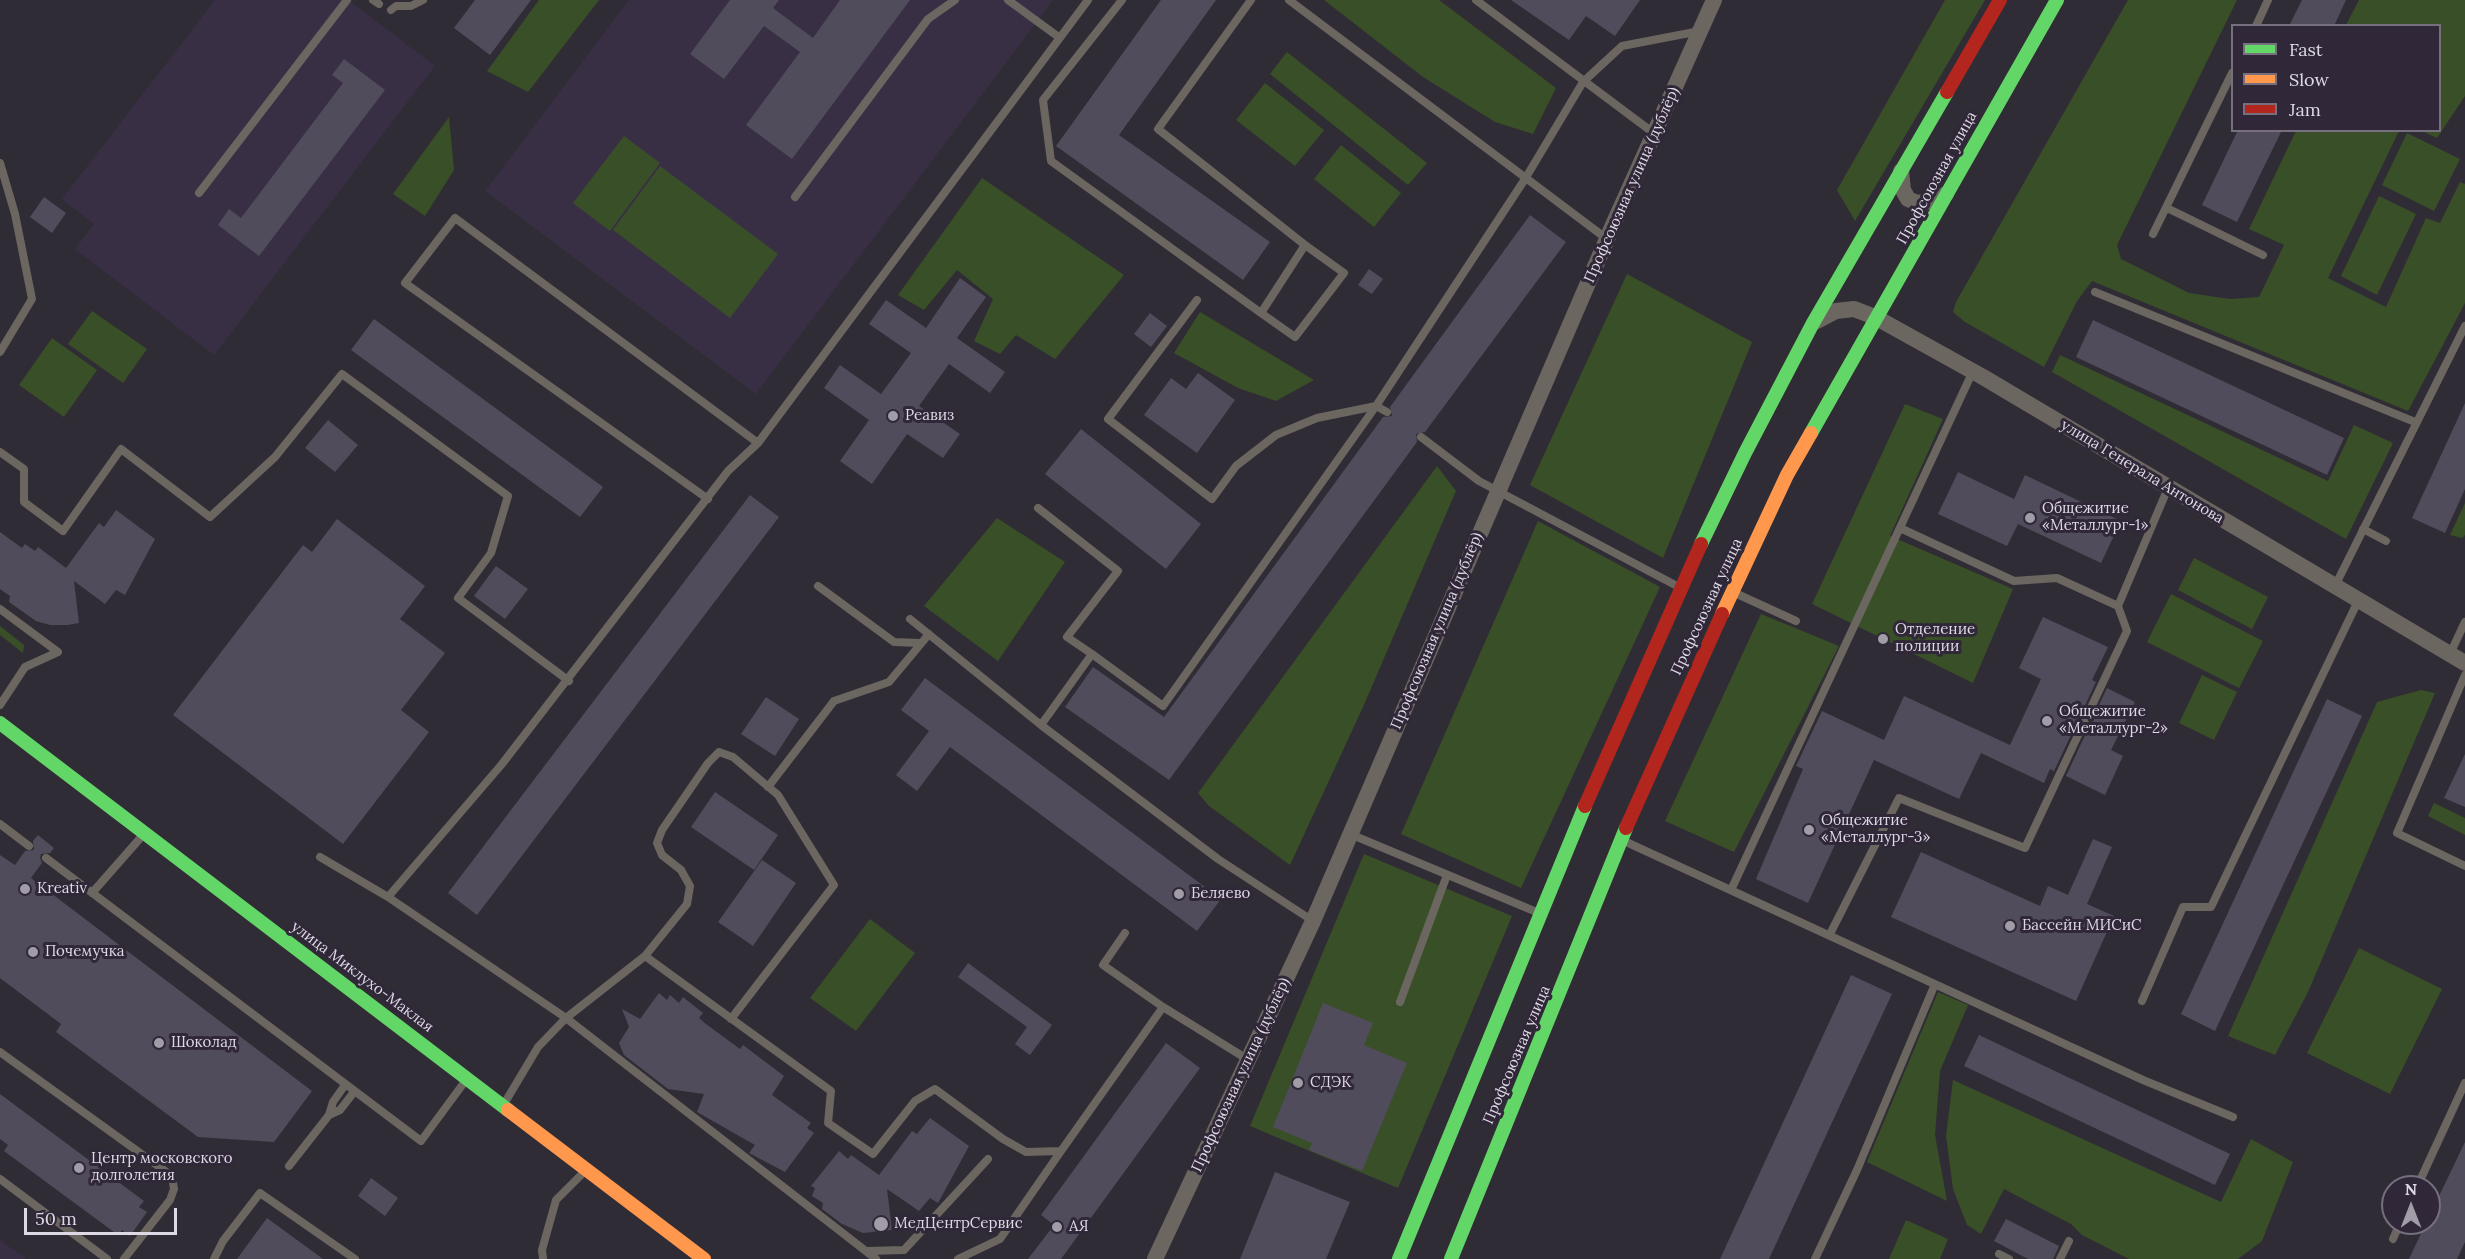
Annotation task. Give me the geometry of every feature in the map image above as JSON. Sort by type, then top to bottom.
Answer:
[{"type":"main road","name":"Профсоюзная улица","points":[[1399,1259],[1539,913],[1680,587],[1745,453],[1813,323],[2000,0]]},
{"type":"main road","name":"Профсоюзная улица","points":[[1451,1259],[1621,840],[1732,591],[1787,476],[1875,317],[2057,0]]},
{"type":"main road","name":"улица Миклухо-Маклая","points":[[0,723],[504,1104],[704,1259]]},
{"type":"street","name":"Профсоюзная улица (дублёр)","points":[[1155,1259],[1313,921],[1498,489],[1714,0]]},
{"type":"street","points":[[1902,168],[1903,190],[1908,198],[1917,203],[1938,200],[1948,193]]},
{"type":"street","name":"улица Генерала Антонова","points":[[1813,323],[1836,311],[1854,309],[1875,317],[1973,371],[2358,601],[2458,658]]},
{"type":"lane","points":[[199,193],[347,0]]},
{"type":"lane","points":[[390,10],[396,6],[411,6],[423,0]]},
{"type":"lane","points":[[795,197],[928,19],[955,0]]},
{"type":"lane","points":[[1008,0],[1060,38]]},
{"type":"lane","points":[[388,897],[502,764],[728,471],[758,443],[1088,0]]},
{"type":"lane","points":[[1122,0],[1043,99],[1051,161],[1295,337],[1344,273],[1158,129],[1251,0]]},
{"type":"lane","points":[[1289,0],[1607,239]]},
{"type":"lane","points":[[1476,0],[1655,135]]},
{"type":"lane","points":[[2257,24],[2268,0]]},
{"type":"lane","points":[[1038,508],[1118,572],[1067,637],[1163,705],[1376,406],[1525,179],[1583,82],[1622,46],[1701,31]]},
{"type":"lane","points":[[2154,234],[2231,75]]},
{"type":"lane","points":[[0,164],[15,214],[32,299],[0,352]]},
{"type":"lane","points":[[2167,208],[2263,255]]},
{"type":"lane","points":[[708,499],[405,283],[455,218],[758,443]]},
{"type":"lane","points":[[1261,312],[1305,245]]},
{"type":"lane","points":[[2095,292],[2415,422]]},
{"type":"lane","points":[[1197,300],[1108,419],[1212,499],[1236,466],[1276,435],[1317,418],[1376,406],[1387,411]]},
{"type":"lane","points":[[2335,586],[2465,326]]},
{"type":"lane","points":[[1731,890],[1973,371]]},
{"type":"lane","points":[[0,452],[24,469],[24,502],[63,531],[121,449],[210,517],[275,458],[342,374],[508,496],[491,553],[458,598],[568,681]]},
{"type":"lane","points":[[1421,437],[1479,481],[1680,587]]},
{"type":"lane","points":[[1830,934],[1899,798],[2025,848],[2127,631],[2118,606],[2168,488]]},
{"type":"lane","points":[[1900,528],[2014,581],[2057,578],[2118,606]]},
{"type":"lane","points":[[2363,529],[2386,541]]},
{"type":"lane","points":[[818,586],[894,642],[920,643]]},
{"type":"lane","points":[[1732,591],[1796,621]]},
{"type":"lane","points":[[2142,1001],[2182,907],[2211,907],[2358,601]]},
{"type":"lane","points":[[0,609],[58,652],[26,667],[0,705]]},
{"type":"lane","points":[[910,619],[1041,724],[1218,859],[1313,921]]},
{"type":"lane","points":[[2458,658],[2465,622]]},
{"type":"lane","points":[[768,787],[834,701],[888,682],[928,634]]},
{"type":"lane","points":[[1041,724],[1092,654]]},
{"type":"lane","points":[[2465,675],[2397,833],[2465,866]]},
{"type":"lane","points":[[504,1104],[538,1047],[566,1018],[645,956],[687,904],[690,886],[681,870],[662,855],[657,843],[662,830],[708,763],[719,752],[733,757],[778,795],[834,885],[731,1018]]},
{"type":"lane","points":[[0,824],[29,846]]},
{"type":"lane","points":[[92,893],[144,834]]},
{"type":"lane","points":[[1350,834],[1539,913]]},
{"type":"lane","points":[[1621,840],[1706,881],[1830,934],[2143,1080],[2233,1117]]},
{"type":"lane","points":[[320,857],[388,897],[566,1018],[876,1259]]},
{"type":"lane","points":[[46,858],[421,1141],[468,1077]]},
{"type":"lane","points":[[1400,1002],[1448,875]]},
{"type":"lane","points":[[1125,933],[1103,965],[1164,1007],[1247,1059]]},
{"type":"lane","points":[[645,956],[831,1091],[828,1123],[873,1154],[915,1101],[935,1089],[1003,1139],[1026,1152],[1061,1151]]},
{"type":"lane","points":[[1815,1259],[1857,1170],[1935,984]]},
{"type":"lane","points":[[958,1259],[1000,1239],[1164,1007]]},
{"type":"lane","points":[[0,1052],[172,1176],[174,1189],[170,1200],[124,1259]]},
{"type":"lane","points":[[2423,1175],[2465,1083]]},
{"type":"lane","points":[[290,1166],[329,1115],[333,1102],[345,1085]]},
{"type":"lane","points":[[329,1115],[340,1110],[354,1092]]},
{"type":"lane","points":[[867,1251],[904,1250],[988,1159]]},
{"type":"lane","points":[[543,1259],[542,1250],[556,1200],[587,1170]]},
{"type":"lane","points":[[0,1179],[107,1259]]},
{"type":"lane","points":[[214,1259],[224,1241],[260,1193],[355,1259]]},
{"type":"lane","points":[[2393,1239],[2395,1235]]},
{"type":"lane","points":[[2060,1259],[2069,1241]]},
{"type":"lane","points":[[1999,1254],[2009,1259]]},
{"type":"shaded area","points":[[215,0],[348,0],[435,66],[214,355],[75,249],[94,224],[62,199]]},
{"type":"shaded area","points":[[629,0],[1053,0],[756,394],[485,191]]},
{"type":"shaded area","points":[[0,1240],[26,1259],[0,1259]]},
{"type":"green space","points":[[539,0],[599,0],[528,92],[487,71]]},
{"type":"green space","points":[[1324,0],[1439,0],[1556,88],[1533,134],[1495,122],[1423,77]]},
{"type":"green space","points":[[1945,0],[1985,0],[1855,221],[1837,190]]},
{"type":"green space","points":[[2128,0],[2237,0],[2117,245],[2121,259],[2189,293],[2230,299],[2259,297],[2284,245],[2249,229],[2296,132],[2399,132],[2328,278],[2386,307],[2426,218],[2440,223],[2460,182],[2465,184],[2465,303],[2408,411],[2092,281],[2077,301],[2044,367],[1965,322],[1953,312],[1956,302]]},
{"type":"green space","points":[[2359,0],[2465,0],[2465,96],[2441,132],[2441,24],[2347,24]]},
{"type":"green space","points":[[1287,52],[1427,163],[1408,185],[1270,74]]},
{"type":"green space","points":[[1265,83],[1324,130],[1295,166],[1236,120]]},
{"type":"green space","points":[[449,117],[454,170],[425,216],[393,194]]},
{"type":"green space","points":[[2424,132],[2441,132],[2437,138]]},
{"type":"green space","points":[[2407,133],[2460,159],[2434,211],[2382,185]]},
{"type":"green space","points":[[624,136],[660,163],[610,231],[573,203]]},
{"type":"green space","points":[[1341,145],[1401,193],[1374,227],[1314,179]]},
{"type":"green space","points":[[660,166],[778,254],[730,318],[613,230]]},
{"type":"green space","points":[[982,178],[1124,275],[1055,359],[1016,335],[1000,354],[974,341],[993,299],[957,270],[924,310],[898,295]]},
{"type":"green space","points":[[2379,196],[2416,214],[2377,295],[2341,276]]},
{"type":"green space","points":[[1627,274],[1752,342],[1663,558],[1530,485]]},
{"type":"green space","points":[[92,311],[147,349],[123,383],[68,344]]},
{"type":"green space","points":[[1200,312],[1314,380],[1276,401],[1238,388],[1174,353]]},
{"type":"green space","points":[[52,338],[97,370],[64,417],[19,385]]},
{"type":"green space","points":[[2060,355],[2328,481],[2354,425],[2393,443],[2346,539],[2052,372]]},
{"type":"green space","points":[[1905,404],[1943,419],[1890,536],[2013,589],[1973,683],[1812,604]]},
{"type":"green space","points":[[1437,466],[1456,491],[1363,707],[1290,865],[1209,806],[1198,793]]},
{"type":"green space","points":[[2465,503],[2465,535],[2462,538],[2450,535]]},
{"type":"green space","points":[[997,518],[1065,562],[998,661],[924,606]]},
{"type":"green space","points":[[1538,521],[1660,587],[1521,888],[1401,834]]},
{"type":"green space","points":[[2194,558],[2268,597],[2252,629],[2178,590]]},
{"type":"green space","points":[[2171,594],[2263,641],[2239,688],[2147,642]]},
{"type":"green space","points":[[1761,614],[1839,646],[1734,852],[1665,821]]},
{"type":"green space","points":[[0,626],[24,645],[23,653],[0,635]]},
{"type":"green space","points":[[2202,675],[2237,692],[2214,740],[2179,723]]},
{"type":"green space","points":[[2421,690],[2435,693],[2308,992],[2275,1055],[2228,1036],[2377,702]]},
{"type":"green space","points":[[2434,803],[2465,818],[2465,835],[2428,816]]},
{"type":"green space","points":[[1364,854],[1512,916],[1398,1188],[1250,1126]]},
{"type":"green space","points":[[870,919],[915,953],[856,1031],[810,998]]},
{"type":"green space","points":[[2359,948],[2442,989],[2390,1094],[2307,1053]]},
{"type":"green space","points":[[1938,992],[1968,1005],[1940,1071],[1935,1135],[1947,1201],[1867,1162]]},
{"type":"green space","points":[[1953,1080],[2221,1202],[2251,1139],[2293,1162],[2262,1241],[2238,1259],[2129,1259],[2082,1235],[2071,1224],[2004,1189],[1981,1234],[1967,1225],[1953,1189],[1946,1136]]},
{"type":"green space","points":[[1906,1220],[1948,1239],[1940,1259],[1889,1259]]},
{"type":"building","points":[[475,0],[531,0],[490,55],[454,28]]},
{"type":"building","points":[[730,0],[779,0],[773,8],[813,38],[840,0],[910,0],[792,159],[746,125],[800,52],[764,26],[724,79],[690,54]]},
{"type":"building","points":[[1161,0],[1216,0],[1119,135],[1270,242],[1243,280],[1056,146]]},
{"type":"building","points":[[1511,0],[1640,0],[1615,36],[1586,16],[1569,40]]},
{"type":"building","points":[[2302,0],[2346,0],[2335,24],[2290,24]]},
{"type":"building","points":[[344,59],[385,90],[259,256],[218,225],[229,209],[241,218],[343,83],[332,75]]},
{"type":"building","points":[[2237,132],[2281,132],[2237,222],[2202,205]]},
{"type":"building","points":[[44,197],[66,213],[52,233],[30,217]]},
{"type":"building","points":[[1530,215],[1566,242],[1425,432],[1416,434],[1417,442],[1169,780],[1065,707],[1093,667],[1164,717],[1383,417],[1392,416],[1390,407]]},
{"type":"building","points":[[1369,269],[1383,279],[1372,294],[1358,285]]},
{"type":"building","points":[[960,278],[986,297],[957,338],[1005,372],[990,393],[949,364],[919,406],[960,434],[943,458],[907,434],[872,484],[840,461],[869,420],[824,388],[840,365],[881,394],[911,353],[869,324],[886,300],[926,328]]},
{"type":"building","points":[[1150,313],[1167,326],[1151,347],[1134,334]]},
{"type":"building","points":[[374,319],[603,487],[580,517],[351,350]]},
{"type":"building","points":[[2093,320],[2344,438],[2327,475],[2076,357]]},
{"type":"building","points":[[1198,373],[1235,400],[1197,453],[1144,415],[1171,378],[1186,389]]},
{"type":"building","points":[[2465,403],[2465,489],[2445,533],[2412,518]]},
{"type":"building","points":[[328,420],[358,445],[335,472],[305,448]]},
{"type":"building","points":[[1081,429],[1201,524],[1166,569],[1045,474]]},
{"type":"building","name":"Общежитие «Металлург-1»","points":[[1958,472],[2014,499],[2025,475],[2121,521],[2101,563],[2018,524],[2007,546],[1938,514]]},
{"type":"building","points":[[750,495],[779,517],[477,915],[448,893]]},
{"type":"building","points":[[116,510],[155,539],[125,595],[116,590],[105,604],[74,581],[79,623],[67,625],[50,625],[36,621],[9,602],[10,596],[0,589],[0,532],[22,548],[25,544],[35,551],[38,547],[66,568],[99,523],[104,527]]},
{"type":"building","points":[[337,519],[425,586],[400,619],[445,653],[401,710],[429,732],[343,844],[173,715],[303,545],[312,552]]},
{"type":"building","points":[[496,566],[528,589],[505,619],[474,596]]},
{"type":"building","points":[[2043,617],[2108,647],[2092,680],[2096,682],[2054,771],[2050,769],[2044,783],[1981,753],[1959,799],[1874,760],[1808,903],[1756,879],[1803,769],[1796,766],[1822,711],[1884,740],[1904,696],[2010,745],[2041,679],[2019,668]]},
{"type":"building","points":[[925,678],[1221,899],[1197,931],[950,747],[917,791],[896,775],[929,731],[901,710]]},
{"type":"building","points":[[2107,688],[2135,702],[2111,750],[2123,756],[2105,795],[2066,776]]},
{"type":"building","points":[[766,697],[799,719],[775,756],[741,734]]},
{"type":"building","points":[[2327,699],[2362,716],[2215,1031],[2181,1014]]},
{"type":"building","points":[[2465,754],[2465,807],[2444,798]]},
{"type":"building","points":[[715,792],[778,835],[754,870],[691,827]]},
{"type":"building","name":"Шоколад","points":[[38,835],[54,848],[50,853],[41,854],[42,863],[31,878],[312,1091],[274,1142],[198,1137],[56,1032],[61,1024],[0,978],[0,855],[15,865],[25,851],[34,850],[33,841]]},
{"type":"building","name":"Бассейн МИСиС","points":[[2093,839],[2112,847],[2087,904],[2114,916],[2076,1001],[1891,917],[1921,852],[2040,906],[2048,886],[2068,895]]},
{"type":"building","points":[[762,860],[796,883],[753,946],[718,922]]},
{"type":"building","points":[[968,963],[1052,1025],[1030,1055],[1015,1044],[1027,1027],[958,977]]},
{"type":"building","points":[[1851,975],[1892,994],[1769,1259],[1720,1259]]},
{"type":"building","points":[[659,993],[667,1000],[670,995],[679,1003],[683,997],[703,1013],[699,1018],[706,1024],[740,1049],[743,1045],[784,1076],[772,1095],[811,1123],[807,1128],[814,1133],[785,1172],[749,1153],[755,1145],[697,1112],[704,1094],[668,1089],[624,1055],[619,1043],[629,1027],[622,1009],[640,1019]]},
{"type":"building","points":[[1323,1003],[1373,1023],[1364,1045],[1407,1063],[1362,1171],[1309,1150],[1312,1143],[1273,1127]]},
{"type":"building","points":[[1979,1035],[2230,1154],[2215,1185],[1964,1066]]},
{"type":"building","points":[[1166,1043],[1200,1068],[1061,1259],[1028,1259],[1054,1225],[1041,1215]]},
{"type":"building","points":[[0,1094],[144,1201],[139,1207],[147,1212],[130,1236],[122,1230],[118,1235],[4,1151],[8,1145],[0,1139]]},
{"type":"building","points":[[930,1118],[969,1146],[938,1203],[930,1198],[919,1211],[887,1189],[892,1230],[863,1233],[842,1224],[822,1209],[823,1203],[812,1196],[815,1188],[811,1186],[839,1151],[848,1159],[851,1155],[879,1175],[912,1131],[917,1134]]},
{"type":"building","points":[[2465,1142],[2465,1242],[2457,1259],[2409,1259],[2420,1235],[2441,1235],[2441,1192]]},
{"type":"building","points":[[1275,1172],[1350,1202],[1326,1259],[1240,1259]]},
{"type":"building","points":[[371,1178],[398,1198],[385,1216],[358,1196]]},
{"type":"building","points":[[267,1218],[323,1259],[237,1259]]},
{"type":"building","points":[[2006,1219],[2059,1246],[2053,1259],[2028,1259],[1994,1241]]},
{"type":"traffic: fast","points":[[1811,433],[2057,0]]},
{"type":"traffic: fast","points":[[1701,544],[1745,453],[1813,323],[1947,92]]},
{"type":"traffic: fast","points":[[0,723],[508,1110]]},
{"type":"traffic: fast","points":[[1399,1259],[1585,806]]},
{"type":"traffic: fast","points":[[1451,1259],[1626,828]]},
{"type":"traffic: slow","points":[[1722,614],[1787,475],[1811,433]]},
{"type":"traffic: slow","points":[[508,1110],[704,1259]]},
{"type":"traffic: jam","points":[[1947,92],[2000,0]]},
{"type":"traffic: jam","points":[[1585,806],[1701,544]]},
{"type":"traffic: jam","points":[[1626,828],[1722,614]]},
{"type":"place","name":"Реавиз","points":[[893,416]]},
{"type":"place","name":"Общежитие «Металлург-1»","points":[[2030,518]]},
{"type":"place","name":"Отделение полиции","points":[[1883,639]]},
{"type":"place","name":"Общежитие «Металлург-2»","points":[[2047,721]]},
{"type":"place","name":"Общежитие «Металлург-3»","points":[[1809,830]]},
{"type":"place","name":"Kreativ","points":[[25,889]]},
{"type":"place","name":"Беляево","points":[[1179,894]]},
{"type":"place","name":"Бассейн МИСиС","points":[[2010,926]]},
{"type":"place","name":"Почемучка","points":[[33,952]]},
{"type":"place","name":"Шоколад","points":[[159,1043]]},
{"type":"place","name":"СДЭК","points":[[1298,1083]]},
{"type":"place","name":"Центр московского долголетия","points":[[79,1168]]},
{"type":"place","name":"МедЦентрСервис","points":[[881,1224]]},
{"type":"place","name":"АЯ","points":[[1057,1227]]}]
